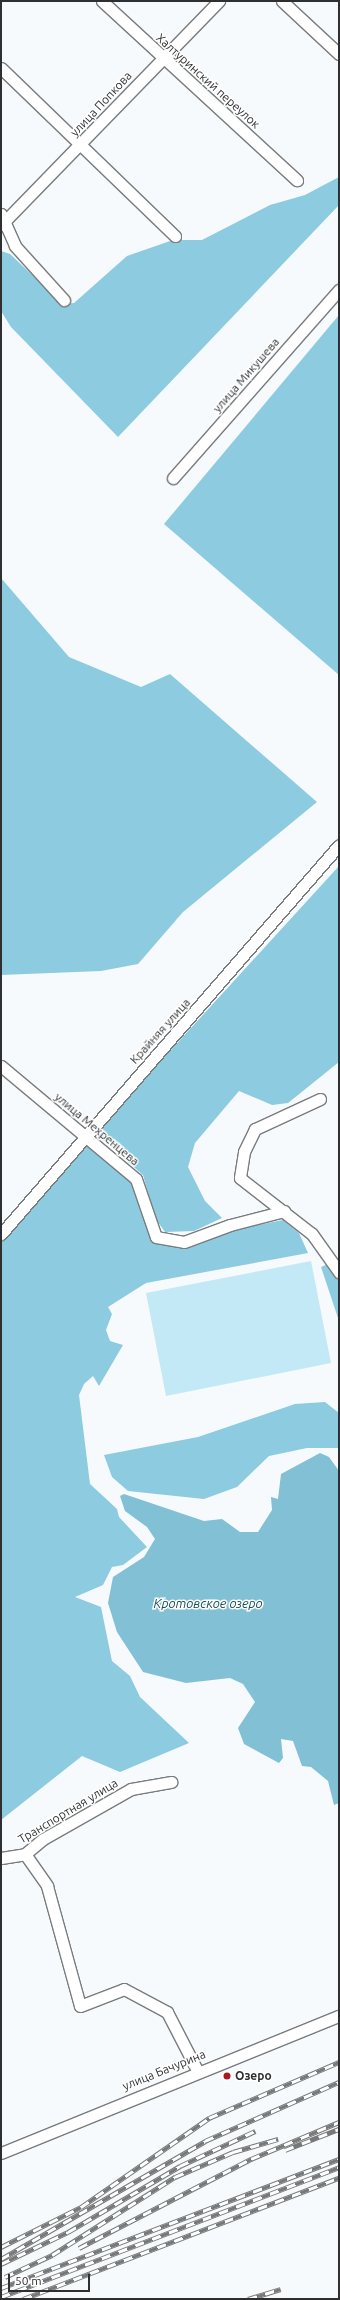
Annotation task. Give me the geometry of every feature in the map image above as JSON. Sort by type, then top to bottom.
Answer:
[{"type":"street","name":"Халтуринский переулок","points":[[102,1],[297,180]]},
{"type":"street","name":"улица Попкова","points":[[3,219],[82,144],[219,1]]},
{"type":"street","points":[[282,1],[339,54]]},
{"type":"street","points":[[1,68],[82,144],[175,236]]},
{"type":"street","points":[[3,219],[15,246],[64,300]]},
{"type":"street","name":"улица Микушева","points":[[173,478],[339,290]]},
{"type":"street","name":"Крайняя улица","points":[[1,1234],[339,845]]},
{"type":"street","name":"улица Мехренцева","points":[[1,1066],[86,1135],[136,1179],[156,1237],[184,1242],[230,1225],[284,1211]]},
{"type":"street","points":[[320,1099],[255,1129],[244,1152],[240,1178],[312,1234],[339,1272]]},
{"type":"street","name":"Транспортная улица","points":[[1,1858],[24,1854],[43,1839],[131,1789],[171,1782]]},
{"type":"street","points":[[24,1854],[47,1886],[80,2006],[124,1989],[167,2012],[197,2070]]},
{"type":"street","name":"улица Бачурина","points":[[1,2153],[197,2070],[339,2016]]},
{"type":"shaded area","points":[[339,177],[339,205],[118,437],[11,327],[1,311],[1,251],[10,254],[63,304],[74,303],[127,256],[173,240],[202,240],[270,205],[305,195]]},
{"type":"shaded area","points":[[339,315],[339,675],[164,524]]},
{"type":"shaded area","points":[[1,578],[69,657],[141,687],[170,674],[317,802],[183,912],[138,964],[101,971],[1,975]]},
{"type":"shaded area","points":[[339,866],[339,1062],[288,1103],[272,1105],[239,1091],[195,1143],[188,1167],[205,1201],[222,1218],[194,1231],[165,1232],[155,1218],[143,1175],[95,1133]]},
{"type":"shaded area","points":[[84,1144],[131,1183],[152,1242],[184,1247],[243,1228],[283,1220],[299,1233],[308,1253],[146,1283],[108,1307],[112,1314],[106,1330],[110,1341],[123,1345],[99,1386],[93,1376],[84,1384],[79,1395],[90,1484],[117,1509],[119,1517],[147,1547],[123,1565],[112,1567],[103,1585],[75,1597],[101,1607],[112,1661],[130,1676],[140,1697],[189,1743],[120,1772],[82,1756],[1,1820],[1,1243]]},
{"type":"shaded area","points":[[311,1261],[331,1363],[166,1396],[146,1293]]},
{"type":"shaded area","points":[[328,1264],[339,1281],[339,1321],[321,1267]]},
{"type":"shaded area","points":[[325,1402],[339,1413],[339,1448],[307,1448],[269,1456],[237,1487],[204,1499],[128,1491],[112,1477],[104,1455],[198,1437],[295,1404]]},
{"type":"water","name":"Кротовское озеро","points":[[320,1453],[329,1457],[339,1471],[339,1803],[334,1805],[328,1781],[311,1767],[302,1766],[293,1741],[281,1739],[283,1758],[279,1763],[244,1744],[238,1728],[255,1702],[243,1684],[230,1678],[186,1683],[143,1672],[117,1632],[108,1603],[113,1577],[144,1557],[155,1539],[147,1527],[125,1511],[120,1496],[124,1494],[204,1521],[222,1519],[240,1532],[258,1532],[272,1510],[271,1497],[278,1499],[281,1474]]},
{"type":"railway","points":[[1,2247],[81,2207],[209,2118],[339,2062]]},
{"type":"railway","points":[[1,2259],[205,2141],[339,2082]]},
{"type":"railway","points":[[79,2248],[251,2159],[339,2122]]},
{"type":"railway","points":[[285,2150],[339,2129]]},
{"type":"railway","points":[[1,2264],[68,2232],[180,2166],[255,2131]]},
{"type":"railway","points":[[5,2277],[52,2255],[175,2177],[233,2152],[278,2139]]},
{"type":"railway","points":[[1,2288],[339,2159]]},
{"type":"railway","points":[[1,2297],[339,2167]]},
{"type":"railway","points":[[23,2299],[339,2178]]},
{"type":"railway","points":[[248,2299],[280,2289]]},
{"type":"place","name":"Озеро","points":[[227,2076]]}]
